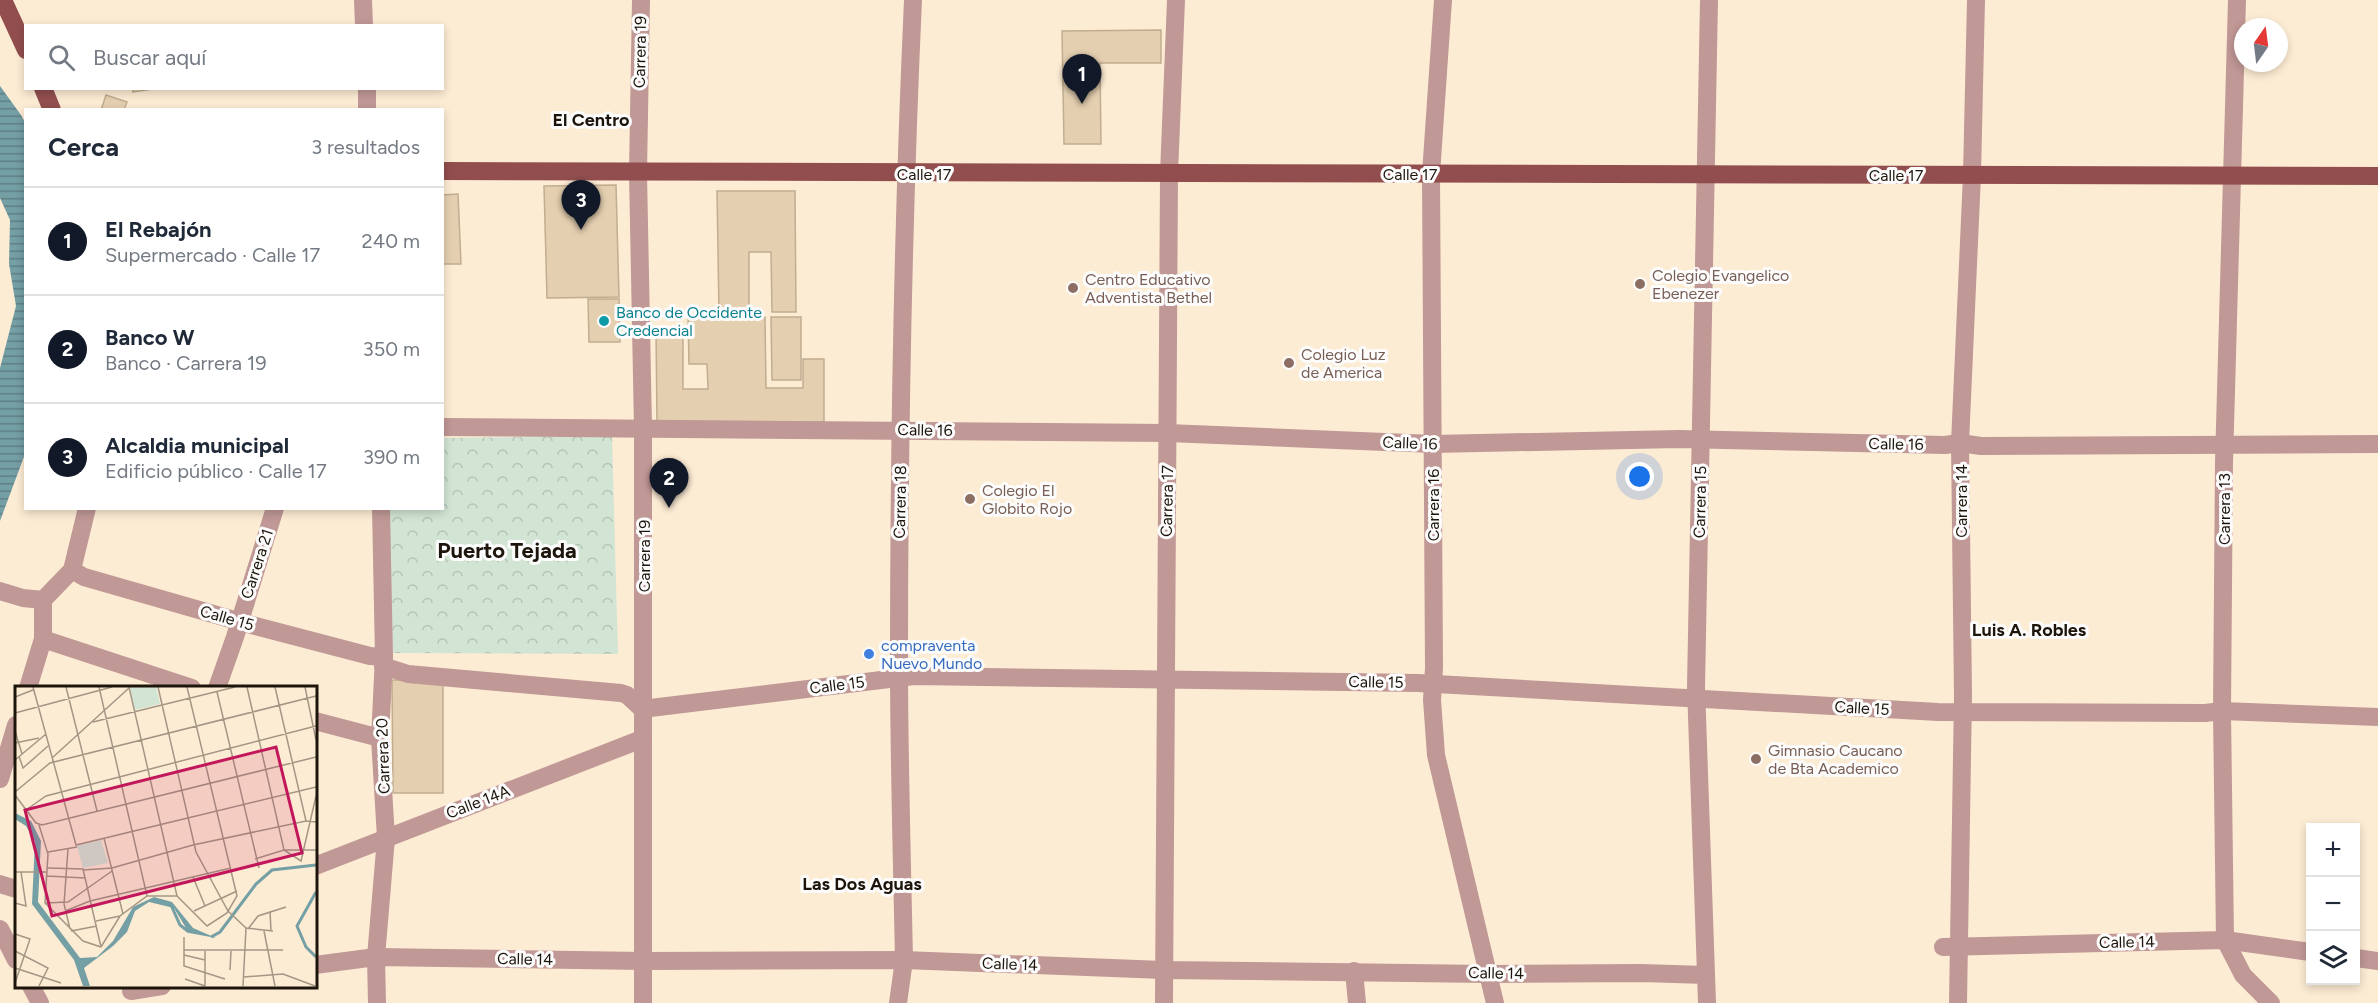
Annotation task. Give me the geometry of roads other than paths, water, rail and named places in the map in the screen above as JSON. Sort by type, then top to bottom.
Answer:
[{"type":"main road","points":[[9,2],[24,44]]},
{"type":"main road","points":[[44,90],[51,108]]},
{"type":"main road","name":"Calle 17","points":[[444,171],[2378,176]]},
{"type":"street","points":[[363,0],[364,24]]},
{"type":"street","name":"Carrera 19","points":[[641,0],[638,173],[643,428],[643,1003]]},
{"type":"street","name":"Carrera 18","points":[[898,1003],[904,960],[899,676],[901,429],[905,174],[913,0]]},
{"type":"street","name":"Carrera 17","points":[[1164,1003],[1168,174],[1176,0]]},
{"type":"street","name":"Carrera 16","points":[[1443,0],[1431,174],[1432,700],[1436,755],[1495,1003]]},
{"type":"street","name":"Carrera 15","points":[[1707,1003],[1697,699],[1708,175],[1709,0]]},
{"type":"street","name":"Carrera 14","points":[[1958,1003],[1951,947],[1962,710],[1960,443],[1972,175],[1976,0]]},
{"type":"street","name":"Carrera 13","points":[[2237,0],[2224,445],[2222,711],[2225,940],[2243,975],[2271,1003]]},
{"type":"street","points":[[367,90],[367,108]]},
{"type":"street","name":"Calle 16","points":[[444,427],[1168,433],[1433,444],[1701,439],[1933,445],[1960,443],[1980,446],[2378,444]]},
{"type":"street","points":[[29,686],[43,639],[43,600],[72,570],[87,510]]},
{"type":"street","name":"Carrera 21","points":[[217,686],[274,510]]},
{"type":"street","name":"Carrera 20","points":[[377,1003],[376,957],[386,838],[380,738],[384,662],[381,510]]},
{"type":"street","name":"Calle 15","points":[[72,570],[84,577],[370,656],[408,674],[621,693],[627,695],[642,709],[899,676],[1165,678],[1433,684],[1910,711],[2205,713],[2222,711],[2378,717]]},
{"type":"street","points":[[0,591],[24,598],[43,600]]},
{"type":"street","points":[[43,639],[186,686]]},
{"type":"street","points":[[316,721],[380,738]]},
{"type":"street","points":[[0,779],[15,728]]},
{"type":"street","name":"Calle 14A","points":[[316,866],[642,740]]},
{"type":"street","points":[[0,884],[15,889]]},
{"type":"street","points":[[0,929],[15,958]]},
{"type":"street","name":"Calle 14","points":[[1951,947],[2225,940],[2306,951]]},
{"type":"street","name":"Calle 14","points":[[316,965],[376,957],[644,961],[904,960],[1163,970],[1706,975]]},
{"type":"street","points":[[2360,959],[2378,961]]},
{"type":"street","points":[[1354,971],[1358,1003]]},
{"type":"street","points":[[32,988],[40,1003]]},
{"type":"street","points":[[131,993],[157,988]]},
{"type":"water","points":[[0,86],[24,120],[24,457],[0,521],[0,368],[16,306],[9,264],[10,220],[0,198]]},
{"type":"place","name":"El Rebajón","points":[[1082,104]]},
{"type":"place","name":"Alcaldia municipal","points":[[581,230]]},
{"type":"place","name":"Colegio Evangelico Ebenezer","points":[[1640,284]]},
{"type":"place","name":"Centro Educativo Adventista Bethel","points":[[1073,288]]},
{"type":"place","name":"Banco de Occidente Credencial","points":[[604,321]]},
{"type":"place","name":"Colegio Luz de America","points":[[1289,363]]},
{"type":"place","name":"Colegio El Globito Rojo","points":[[970,499]]},
{"type":"place","name":"Banco W","points":[[669,508]]},
{"type":"place","name":"compraventa Nuevo Mundo","points":[[869,654]]},
{"type":"place","name":"Gimnasio Caucano de Bta Academico","points":[[1756,759]]},
{"type":"district","name":"El Centro","points":[[591,120]]},
{"type":"district","name":"Puerto Tejada","points":[[507,550]]},
{"type":"district","name":"Luis A. Robles","points":[[2029,630]]},
{"type":"district","name":"Las Dos Aguas","points":[[862,884]]}]
